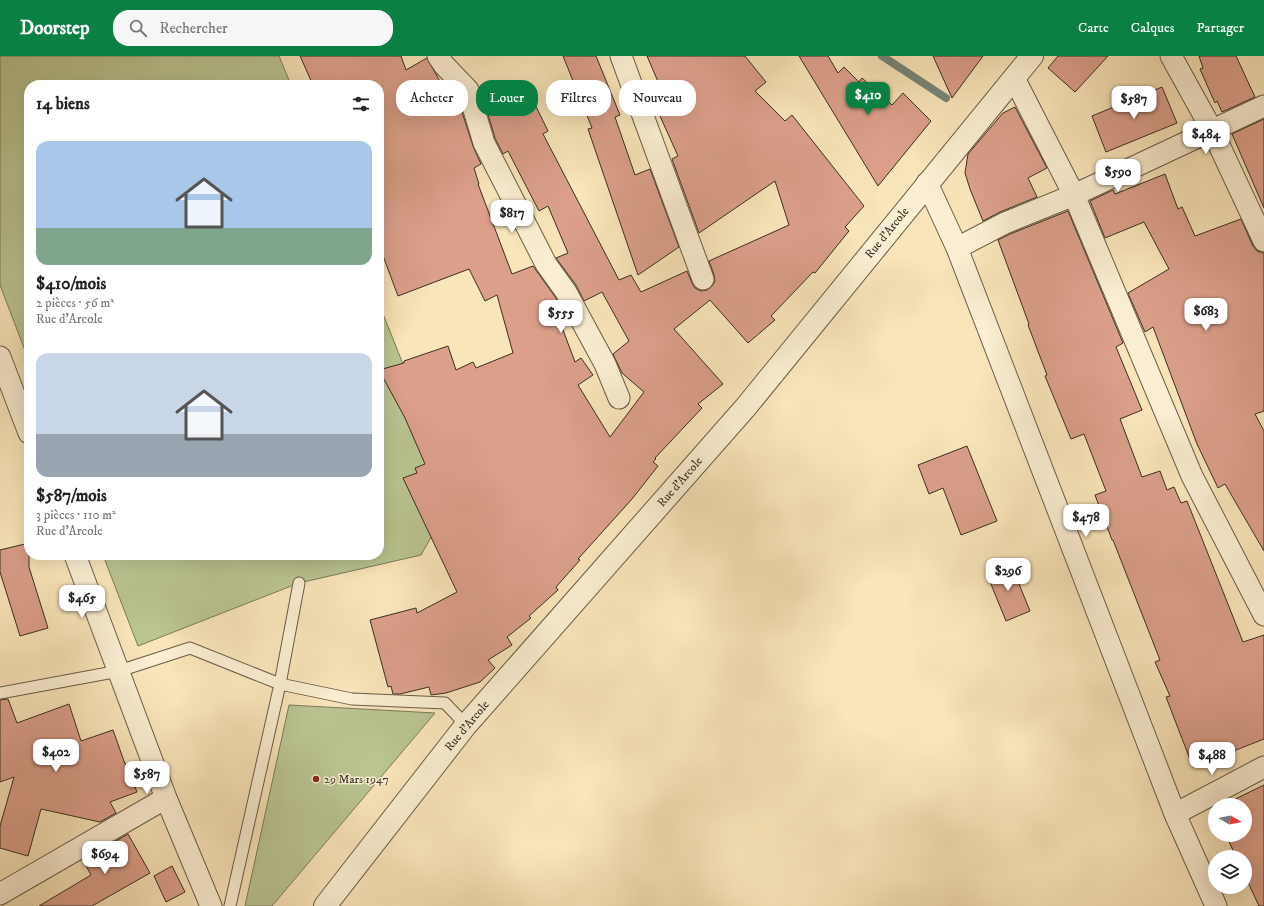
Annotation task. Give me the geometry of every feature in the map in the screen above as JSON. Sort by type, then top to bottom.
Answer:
[{"type":"street","points":[[438,56],[444,65],[468,90],[484,142],[546,264],[566,292],[605,364],[619,398]]},
{"type":"street","points":[[621,56],[703,279]]},
{"type":"street","name":"Rue d'Arcole","points":[[325,906],[466,725],[745,408],[1032,56]]},
{"type":"street","points":[[1171,56],[1212,130],[1264,241]]},
{"type":"street","points":[[1014,78],[1074,195],[1192,476],[1264,614]]},
{"type":"street","points":[[956,248],[1005,223],[1074,195],[1264,106]]},
{"type":"street","points":[[927,183],[956,248],[1175,814],[1216,906]]},
{"type":"street","points":[[0,357],[24,420]]},
{"type":"street","points":[[77,560],[166,798],[211,906]]},
{"type":"street","points":[[1175,814],[1264,767]]},
{"type":"street","points":[[0,894],[166,798]]},
{"type":"lane","points":[[230,906],[280,684],[299,583]]},
{"type":"lane","points":[[0,693],[119,671],[190,648],[280,684],[352,699],[445,703],[466,725]]},
{"type":"green space","points":[[0,56],[279,56],[289,80],[24,80],[24,348],[0,285]]},
{"type":"green space","points":[[384,316],[439,454],[438,525],[421,555],[299,583],[138,646],[105,560],[384,560]]},
{"type":"green space","points":[[289,705],[435,713],[272,906],[245,906]]},
{"type":"building","points":[[300,56],[401,56],[406,70],[427,58],[439,80],[396,80],[396,116],[463,116],[473,146],[481,164],[474,168],[478,184],[512,274],[533,266],[556,298],[563,311],[557,314],[575,362],[581,358],[593,375],[578,385],[610,437],[644,392],[622,373],[613,354],[629,341],[602,292],[584,301],[576,285],[556,258],[568,253],[548,206],[539,211],[508,151],[503,154],[495,138],[488,116],[538,116],[538,111],[548,131],[543,134],[619,280],[631,275],[641,292],[687,271],[695,288],[701,291],[707,290],[715,281],[709,261],[789,225],[775,181],[699,233],[672,159],[678,156],[660,116],[696,116],[696,80],[657,80],[647,56],[745,56],[766,82],[755,91],[785,121],[792,115],[864,206],[845,227],[849,231],[815,273],[813,272],[771,316],[775,320],[748,343],[710,300],[674,329],[723,384],[698,404],[702,408],[655,458],[656,459],[653,462],[658,466],[632,499],[578,559],[580,560],[556,587],[558,590],[529,616],[531,618],[507,637],[512,645],[488,660],[495,668],[480,682],[446,693],[431,695],[429,687],[400,694],[393,694],[391,686],[388,687],[370,620],[416,608],[417,613],[457,592],[403,478],[417,473],[415,468],[425,464],[405,418],[384,379],[384,369],[404,363],[404,361],[448,346],[456,370],[473,362],[476,368],[513,353],[497,295],[485,301],[469,269],[398,296],[384,258],[384,80],[311,80]]},
{"type":"building","points":[[563,56],[596,56],[606,80],[573,80]]},
{"type":"building","points":[[799,56],[828,56],[838,73],[844,67],[859,82],[862,78],[892,105],[903,93],[931,121],[878,186]]},
{"type":"building","points":[[933,56],[983,56],[952,98]]},
{"type":"building","points":[[1058,56],[1108,56],[1075,92],[1048,68]]},
{"type":"building","points":[[1199,56],[1236,56],[1255,97],[1222,112],[1217,101],[1215,103],[1200,69],[1203,68]]},
{"type":"building","points":[[1162,87],[1177,123],[1106,152],[1092,116]]},
{"type":"building","points":[[611,93],[619,113],[619,115],[615,117],[635,175],[650,169],[679,247],[638,275],[588,129],[592,128],[587,116],[611,116]]},
{"type":"building","points":[[1015,107],[1047,168],[1028,178],[1037,197],[1000,212],[983,221],[965,173],[968,154],[1003,113]]},
{"type":"building","points":[[1264,119],[1264,208],[1232,134]]},
{"type":"building","points":[[1165,174],[1178,209],[1182,207],[1195,236],[1241,219],[1253,246],[1257,251],[1264,253],[1264,411],[1255,414],[1264,431],[1264,551],[1225,484],[1218,488],[1197,444],[1153,327],[1145,332],[1128,293],[1169,269],[1144,222],[1105,238],[1090,201],[1113,190],[1115,194]]},
{"type":"building","points":[[1068,211],[1123,343],[1116,347],[1142,410],[1120,419],[1142,477],[1160,471],[1167,490],[1174,487],[1181,503],[1187,501],[1243,642],[1264,635],[1264,739],[1193,767],[1166,697],[1170,696],[1155,662],[1160,660],[1095,495],[1106,491],[1084,434],[1071,439],[1045,376],[1047,375],[998,240]]},
{"type":"building","points":[[967,446],[997,521],[961,535],[943,488],[929,494],[918,465]]},
{"type":"building","points":[[24,544],[24,560],[29,560],[29,567],[48,628],[20,636],[0,572],[0,550]]},
{"type":"building","points":[[1010,562],[1030,611],[1006,621],[986,572]]},
{"type":"building","points":[[8,699],[17,723],[69,704],[81,741],[113,730],[137,792],[110,802],[116,813],[100,822],[41,809],[28,856],[0,848],[0,826],[14,777],[0,782],[0,700]]},
{"type":"building","points":[[1264,785],[1264,906],[1259,906],[1252,891],[1252,850],[1233,850],[1229,842],[1252,842],[1252,798],[1237,798]]},
{"type":"building","points":[[128,834],[150,873],[92,906],[39,906],[91,875],[83,860]]},
{"type":"building","points":[[172,866],[185,892],[166,902],[154,876]]},
{"type":"waterway","points":[[882,56],[946,98]]},
{"type":"place","name":"29 Mars 1947","points":[[316,779]]}]
